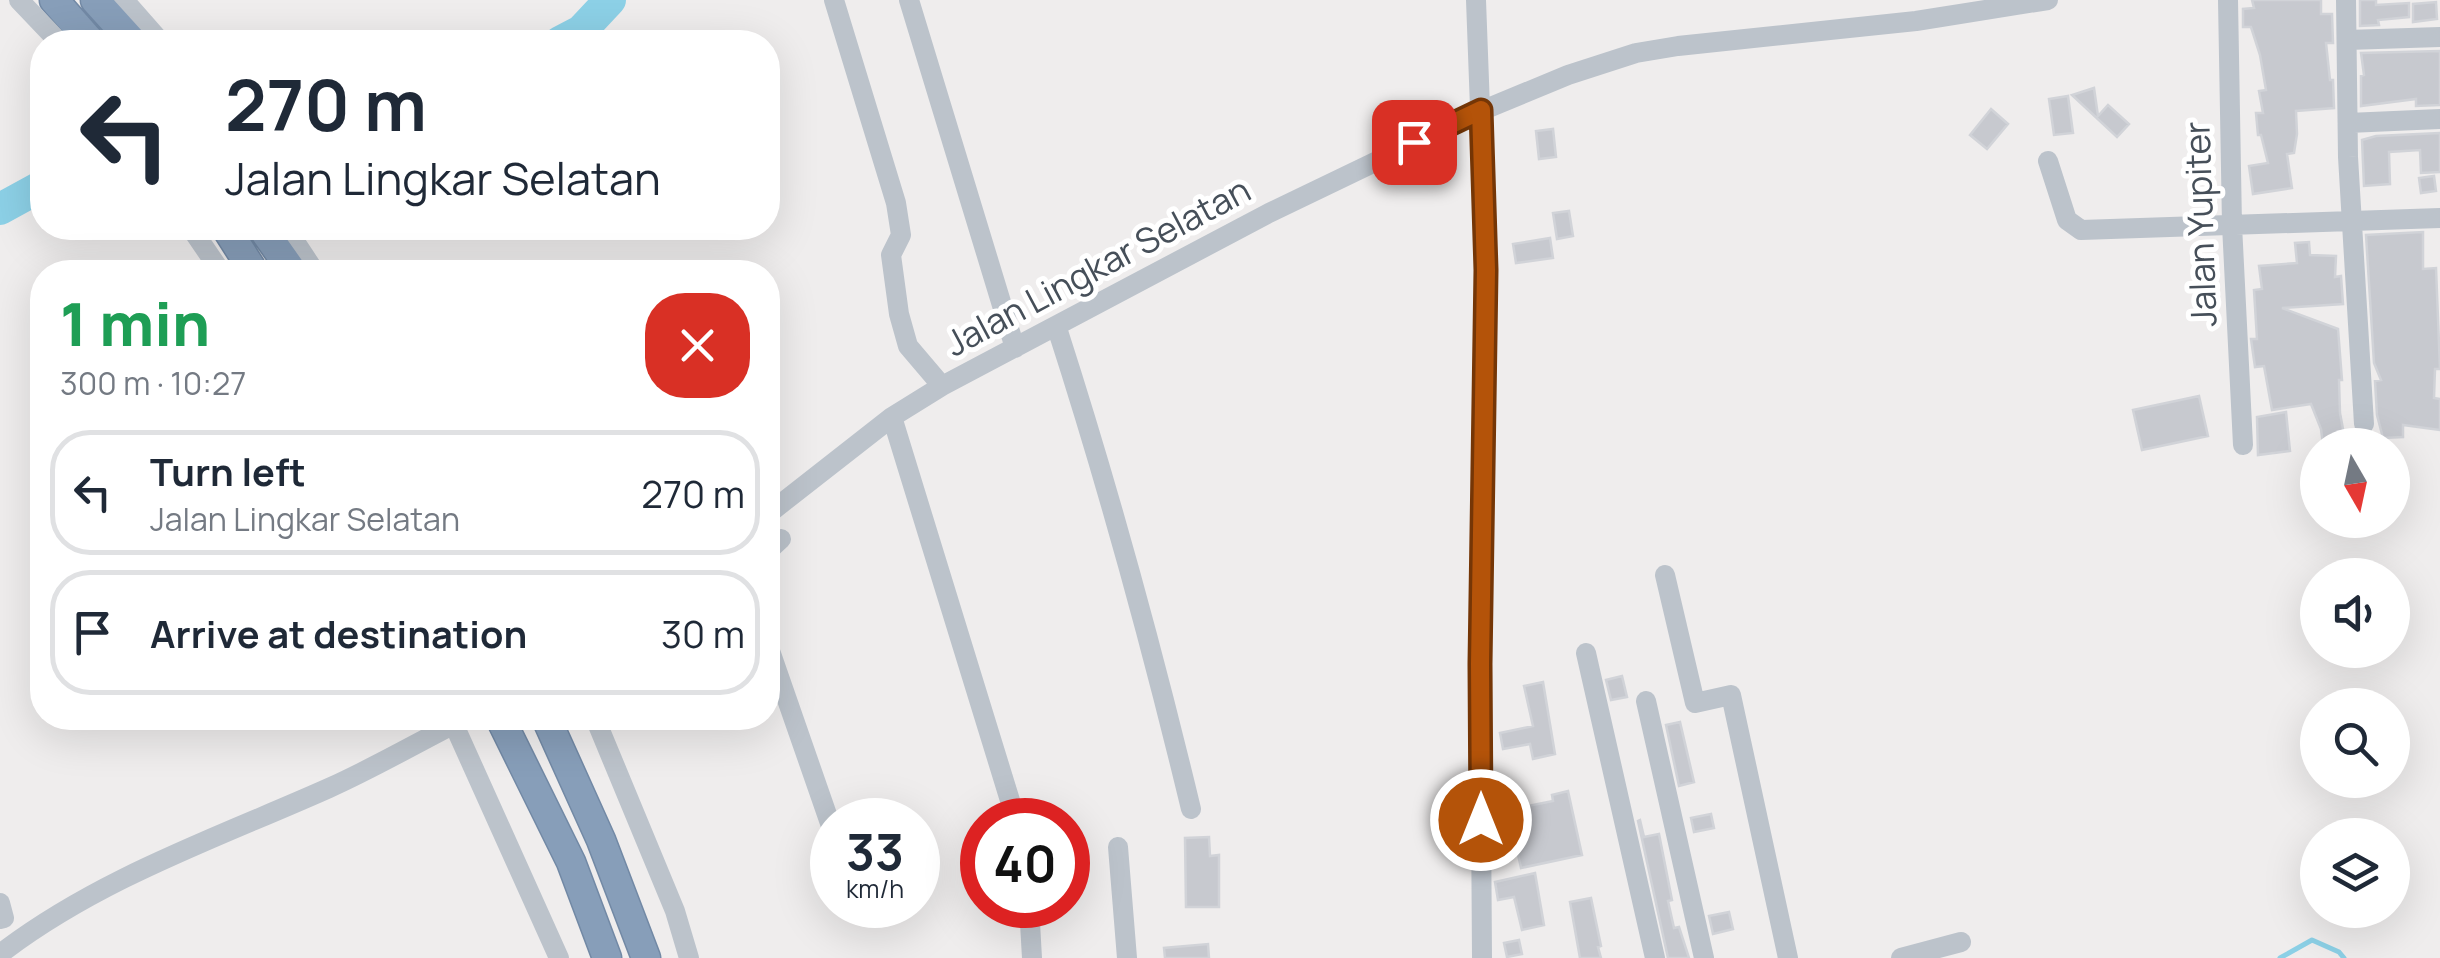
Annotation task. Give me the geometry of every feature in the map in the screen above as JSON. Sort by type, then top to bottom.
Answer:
[{"type":"highway","points":[[54,0],[80,30]]},
{"type":"highway","points":[[95,0],[122,30]]},
{"type":"highway","points":[[507,730],[571,862],[607,958]]},
{"type":"highway","points":[[552,730],[602,840],[646,958]]},
{"type":"street","points":[[19,0],[48,30]]},
{"type":"street","points":[[124,0],[150,30]]},
{"type":"street","points":[[834,0],[896,202],[901,235],[891,255],[899,314],[908,346],[942,386]]},
{"type":"street","points":[[910,0],[1015,348]]},
{"type":"street","points":[[1476,0],[1486,270],[1480,664],[1482,958]]},
{"type":"street","name":"Jalan Lingkar Selatan","points":[[780,505],[892,417],[942,386],[1480,105],[1636,53],[1723,40],[1916,21],[2048,0]]},
{"type":"street","name":"Jalan Yupiter","points":[[2228,0],[2232,226],[2243,446]]},
{"type":"street","points":[[2346,0],[2352,222],[2364,424]]},
{"type":"street","points":[[2347,40],[2440,37]]},
{"type":"street","points":[[2348,123],[2440,119]]},
{"type":"street","points":[[2048,161],[2067,220],[2081,230],[2440,218]]},
{"type":"street","points":[[1057,328],[1089,426],[1191,809]]},
{"type":"street","points":[[892,417],[1009,798]]},
{"type":"street","points":[[1665,575],[1695,703],[1731,695],[1788,958]]},
{"type":"street","points":[[1586,653],[1655,958]]},
{"type":"street","points":[[780,679],[821,798]]},
{"type":"street","points":[[1646,700],[1704,958]]},
{"type":"street","points":[[0,954],[50,919],[129,874],[333,786],[438,730]]},
{"type":"street","points":[[461,730],[559,958]]},
{"type":"street","points":[[601,730],[676,911],[689,958]]},
{"type":"street","points":[[1118,847],[1127,958]]},
{"type":"street","points":[[0,904],[4,918],[0,919]]},
{"type":"street","points":[[1030,928],[1032,958]]},
{"type":"street","points":[[1901,958],[1961,942]]},
{"type":"building","points":[[2252,0],[2321,0],[2321,14],[2332,14],[2333,43],[2326,43],[2334,108],[2296,111],[2294,153],[2287,154],[2292,188],[2253,194],[2249,166],[2268,163],[2258,135],[2256,113],[2263,113],[2259,91],[2266,90],[2260,55],[2251,27],[2243,27],[2243,9],[2254,8]]},
{"type":"building","points":[[2360,0],[2376,0],[2376,5],[2409,3],[2409,17],[2360,26]]},
{"type":"building","points":[[2436,2],[2437,19],[2413,22],[2413,4]]},
{"type":"building","points":[[2440,51],[2440,105],[2416,106],[2416,99],[2361,106],[2361,53]]},
{"type":"building","points":[[2094,88],[2098,116],[2108,105],[2129,124],[2117,137],[2072,95]]},
{"type":"building","points":[[2068,96],[2073,133],[2054,135],[2049,99]]},
{"type":"building","points":[[1991,109],[2008,124],[1987,149],[1970,135]]},
{"type":"building","points":[[1553,129],[1556,157],[1539,159],[1536,131]]},
{"type":"building","points":[[2440,133],[2440,172],[2421,173],[2420,150],[2389,152],[2390,184],[2364,186],[2362,140]]},
{"type":"building","points":[[2434,176],[2436,191],[2421,193],[2419,178]]},
{"type":"building","points":[[1569,211],[1573,236],[1557,239],[1553,213]]},
{"type":"building","points":[[2423,232],[2423,269],[2436,268],[2440,369],[2435,369],[2434,398],[2440,399],[2440,430],[2403,425],[2380,428],[2375,381],[2381,380],[2374,363],[2366,235]]},
{"type":"building","points":[[1550,238],[1553,258],[1516,263],[1513,244]]},
{"type":"building","points":[[2309,242],[2310,255],[2336,256],[2335,277],[2341,276],[2343,304],[2282,308],[2338,329],[2343,428],[2321,428],[2311,404],[2272,410],[2264,366],[2255,367],[2251,339],[2257,339],[2254,290],[2262,289],[2259,266],[2297,263],[2295,243]]},
{"type":"building","points":[[2199,396],[2208,436],[2142,450],[2133,410]]},
{"type":"building","points":[[2286,412],[2290,451],[2258,455],[2257,417]]},
{"type":"building","points":[[1622,676],[1627,697],[1611,700],[1606,680]]},
{"type":"building","points":[[1543,682],[1555,754],[1533,759],[1530,744],[1503,749],[1500,733],[1533,726],[1524,686]]},
{"type":"building","points":[[1680,722],[1694,782],[1679,786],[1666,725]]},
{"type":"building","points":[[1568,791],[1582,855],[1521,868],[1512,827],[1507,828],[1503,811],[1553,801],[1552,795]]},
{"type":"building","points":[[1711,814],[1714,828],[1694,832],[1691,818]]},
{"type":"building","points":[[1640,820],[1644,837],[1659,834],[1674,928],[1679,927],[1689,958],[1668,958]]},
{"type":"building","points":[[1209,837],[1210,856],[1219,855],[1219,907],[1186,907],[1185,838]]},
{"type":"building","points":[[1535,873],[1544,925],[1522,930],[1514,897],[1498,900],[1495,882]]},
{"type":"building","points":[[1591,898],[1601,958],[1580,958],[1570,902]]},
{"type":"building","points":[[1729,912],[1733,929],[1713,934],[1709,916]]},
{"type":"building","points":[[1519,940],[1522,954],[1507,957],[1504,943]]},
{"type":"building","points":[[1208,944],[1209,958],[1165,958],[1164,948]]},
{"type":"waterway","points":[[582,30],[610,0]]},
{"type":"waterway","points":[[0,209],[30,193]]},
{"type":"waterway","points":[[2280,958],[2312,940],[2344,958]]},
{"type":"route","points":[[1414,142],[1481,110],[1486,270],[1481,820]]}]
